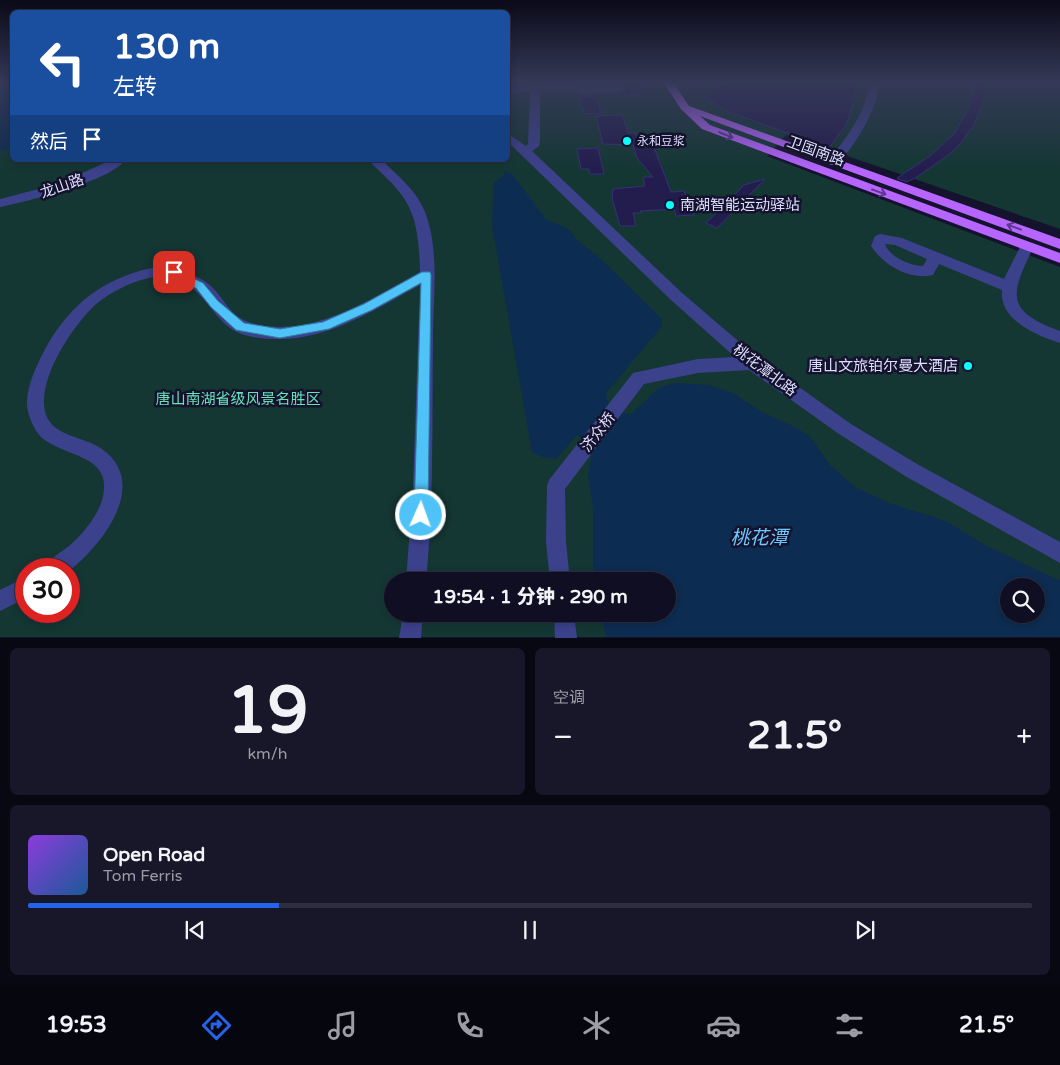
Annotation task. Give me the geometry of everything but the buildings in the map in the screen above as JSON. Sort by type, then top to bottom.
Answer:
[{"type":"main road","name":"卫国南路","points":[[690,112],[694,118],[706,127],[727,136],[1060,258]]},
{"type":"main road","name":"卫国南路","points":[[697,112],[1060,244]]},
{"type":"street","points":[[525,151],[533,146],[535,112]]},
{"type":"street","points":[[834,162],[848,145],[868,112]]},
{"type":"street","name":"桃花潭北路","points":[[510,140],[525,151],[676,296],[752,363],[845,429],[911,470],[1060,553]]},
{"type":"street","name":"龙山路","points":[[0,203],[67,185],[92,175],[116,162]]},
{"type":"street","points":[[377,162],[410,196],[419,212],[424,232],[426,275],[421,523],[417,572]]},
{"type":"street","points":[[1027,246],[1009,287],[1009,296],[1016,311],[1027,323],[1044,333],[1060,337]]},
{"type":"street","points":[[935,257],[1009,287]]},
{"type":"street","points":[[68,558],[83,546],[104,520],[114,490],[110,469],[96,454],[61,441],[40,424],[34,400],[43,371],[68,327],[92,300],[102,292],[127,280],[148,274],[174,272],[200,286],[214,304],[240,327],[280,333],[324,326],[368,307],[426,275]]},
{"type":"street","name":"济众桥","points":[[559,572],[556,542],[556,486],[639,378],[698,366],[752,363]]},
{"type":"street","points":[[0,600],[15,592]]},
{"type":"street","points":[[410,638],[412,622]]},
{"type":"street","points":[[565,622],[566,638]]},
{"type":"green space","name":"唐山南湖省级风景名胜区","points":[[0,112],[10,112],[10,162],[510,162],[510,112],[1060,112],[1060,229],[786,135],[767,156],[1060,267],[1060,637],[0,637]]},
{"type":"water","points":[[0,112],[10,112],[10,147],[0,151]]},
{"type":"water","name":"桃花潭","points":[[505,171],[512,174],[546,219],[570,230],[575,238],[604,262],[662,319],[662,326],[606,393],[608,403],[621,413],[631,414],[660,387],[675,383],[709,385],[733,393],[762,412],[797,428],[811,438],[830,465],[855,487],[889,503],[946,521],[985,545],[1060,581],[1060,637],[606,637],[603,622],[676,622],[676,572],[594,572],[593,510],[588,475],[593,445],[577,435],[556,459],[542,457],[532,452],[492,225],[494,183],[503,176]]},
{"type":"place","name":"永和豆浆","points":[[627,141]]},
{"type":"place","name":"南湖智能运动驿站","points":[[670,205]]},
{"type":"place","name":"唐山文旅铂尔曼大酒店","points":[[968,366]]},
{"type":"route","points":[[174,272],[200,286],[214,304],[240,327],[280,333],[324,326],[368,307],[426,275],[421,515]]}]
